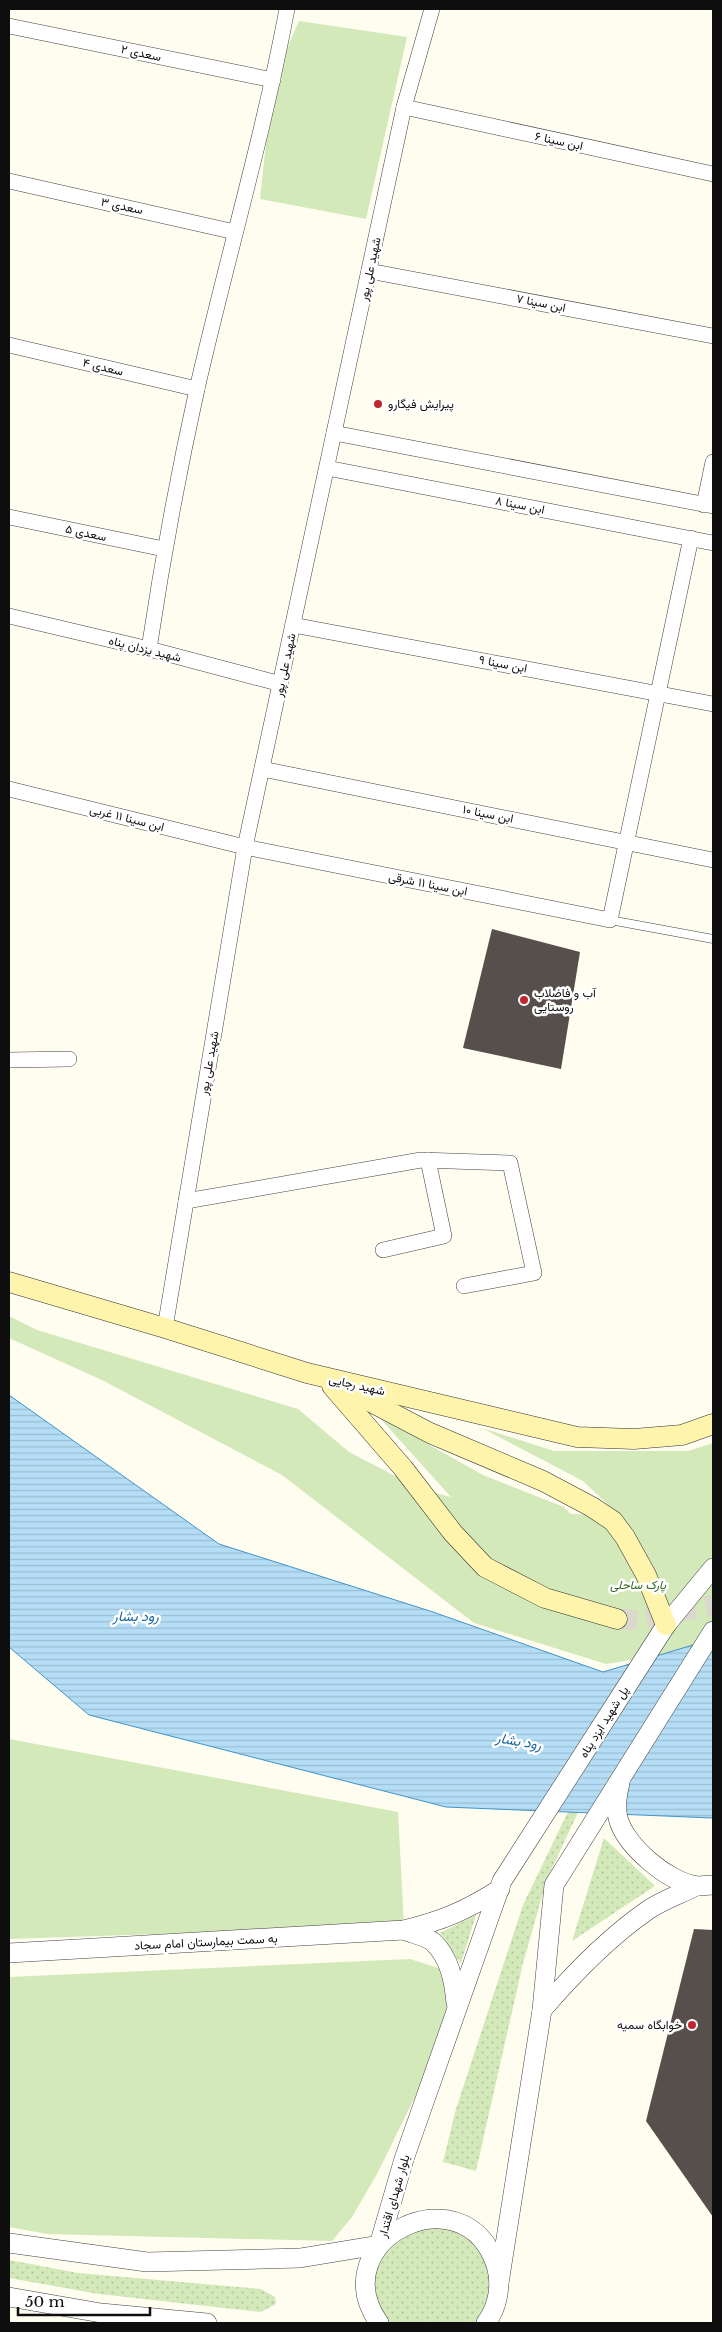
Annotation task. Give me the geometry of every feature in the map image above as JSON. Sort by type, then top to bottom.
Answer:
[{"type":"main road","name":"شهید رجایی","points":[[9,1282],[324,1377],[577,1437],[634,1439],[672,1436],[682,1435],[713,1424]]},
{"type":"main road","points":[[324,1377],[403,1468],[453,1532],[486,1567],[545,1598],[617,1618]]},
{"type":"main road","points":[[324,1377],[430,1433],[543,1481],[592,1507],[613,1521],[625,1537],[646,1575],[662,1631]]},
{"type":"street","points":[[149,650],[164,550],[197,389],[273,80],[286,9]]},
{"type":"street","name":"شهید علی پور","points":[[164,1328],[245,848],[404,107],[432,9]]},
{"type":"street","name":"سعدی ۲","points":[[9,26],[273,80]]},
{"type":"street","name":"ابن سینا ۶","points":[[404,107],[713,174]]},
{"type":"street","name":"سعدی ۳","points":[[9,181],[235,232]]},
{"type":"street","name":"ابن سینا ۷","points":[[369,271],[713,336]]},
{"type":"street","name":"سعدی ۴","points":[[9,345],[197,389]]},
{"type":"street","points":[[334,433],[709,506],[713,462]]},
{"type":"street","name":"ابن سینا ۸","points":[[327,468],[713,543]]},
{"type":"street","name":"سعدی ۵","points":[[9,517],[164,550]]},
{"type":"street","points":[[610,920],[691,538]]},
{"type":"street","name":"شهید یزدان پناه","points":[[9,616],[280,684]]},
{"type":"street","name":"ابن سینا ۹","points":[[293,625],[713,704]]},
{"type":"street","name":"ابن سینا ۱۰","points":[[262,769],[713,860]]},
{"type":"street","name":"ابن سینا ۱۱ غربی","points":[[9,789],[245,848]]},
{"type":"street","name":"ابن سینا ۱۱ شرقی","points":[[245,848],[610,920]]},
{"type":"street","points":[[9,1060],[69,1060]]},
{"type":"street","points":[[186,1201],[428,1160],[510,1164],[534,1273],[464,1286]]},
{"type":"street","points":[[383,1250],[444,1236],[428,1160]]},
{"type":"street","name":"پل شهید ایزد پناه","points":[[501,1885],[662,1631],[713,1568]]},
{"type":"street","points":[[486,2323],[495,2307],[542,2010],[554,1885],[713,1630]]},
{"type":"street","points":[[621,1777],[616,1797],[618,1819],[628,1838],[644,1857],[668,1875],[705,1885]]},
{"type":"street","points":[[404,1930],[433,1923],[474,1906],[501,1885]]},
{"type":"street","name":"بلوار شهدای اقتدار","points":[[9,2243],[147,2262],[300,2258],[380,2245],[404,2160],[456,2007],[501,1885]]},
{"type":"street","points":[[542,2010],[562,1986],[649,1910],[705,1885]]},
{"type":"street","points":[[404,1930],[432,1941],[445,1957],[454,1982],[456,2007]]},
{"type":"street","name":"به سمت بیمارستان امام سجاد","points":[[9,1953],[404,1930]]},
{"type":"street","points":[[379,2323],[370,2305],[366,2280],[371,2262],[380,2245],[388,2236],[409,2222],[434,2218],[459,2224],[470,2230],[488,2247],[498,2270],[499,2283]]},
{"type":"street","points":[[9,2297],[101,2313],[207,2323]]},
{"type":"lane","points":[[610,920],[713,940]]},
{"type":"green space","points":[[299,21],[407,37],[366,219],[260,199],[273,80]]},
{"type":"green space","name":"پارک ساحلی","points":[[9,1316],[37,1330],[298,1409],[349,1452],[420,1489],[451,1497],[378,1416],[483,1475],[564,1507],[571,1514],[609,1515],[617,1513],[583,1481],[482,1428],[554,1451],[688,1451],[713,1443],[713,1647],[606,1664],[474,1623],[282,1475],[104,1381],[9,1338]]},
{"type":"green space","points":[[9,1739],[398,1812],[404,1926],[9,1939]]},
{"type":"green space","points":[[579,1789],[588,1791],[547,1879],[523,1963],[476,2171],[443,2162],[456,2109],[523,1905]]},
{"type":"green space","points":[[604,1838],[655,1886],[572,1941]]},
{"type":"green space","points":[[476,1915],[461,1963],[461,1964],[440,1933]]},
{"type":"green space","points":[[410,1959],[473,1979],[377,2174],[352,2217],[332,2241],[47,2234],[9,2227],[9,1977]]},
{"type":"green space","points":[[439,2227],[456,2232],[470,2241],[486,2261],[490,2286],[488,2299],[483,2311],[476,2323],[389,2323],[381,2313],[375,2289],[379,2265],[385,2253],[392,2244],[406,2234],[420,2229]]},
{"type":"green space","points":[[9,2260],[78,2273],[261,2289],[275,2297],[276,2304],[261,2312],[99,2294],[9,2278]]},
{"type":"water","name":"رود بشار","points":[[9,1395],[219,1544],[433,1612],[603,1672],[713,1639],[713,1818],[446,1807],[89,1715],[9,1647]]},
{"type":"building","name":"آب و فاضلاب روستایی","points":[[492,929],[580,952],[561,1069],[463,1048]]},
{"type":"building","name":"خوابگاه سمیه","points":[[694,1929],[713,1930],[713,2217],[646,2121]]},
{"type":"tunnel","points":[[617,1619],[639,1620],[713,1605]]},
{"type":"place","name":"پیرایش فیگارو","points":[[378,404]]},
{"type":"place","name":"آب و فاضلاب روستایی","points":[[524,1000]]},
{"type":"place","name":"خوابگاه سمیه","points":[[692,2025]]}]
